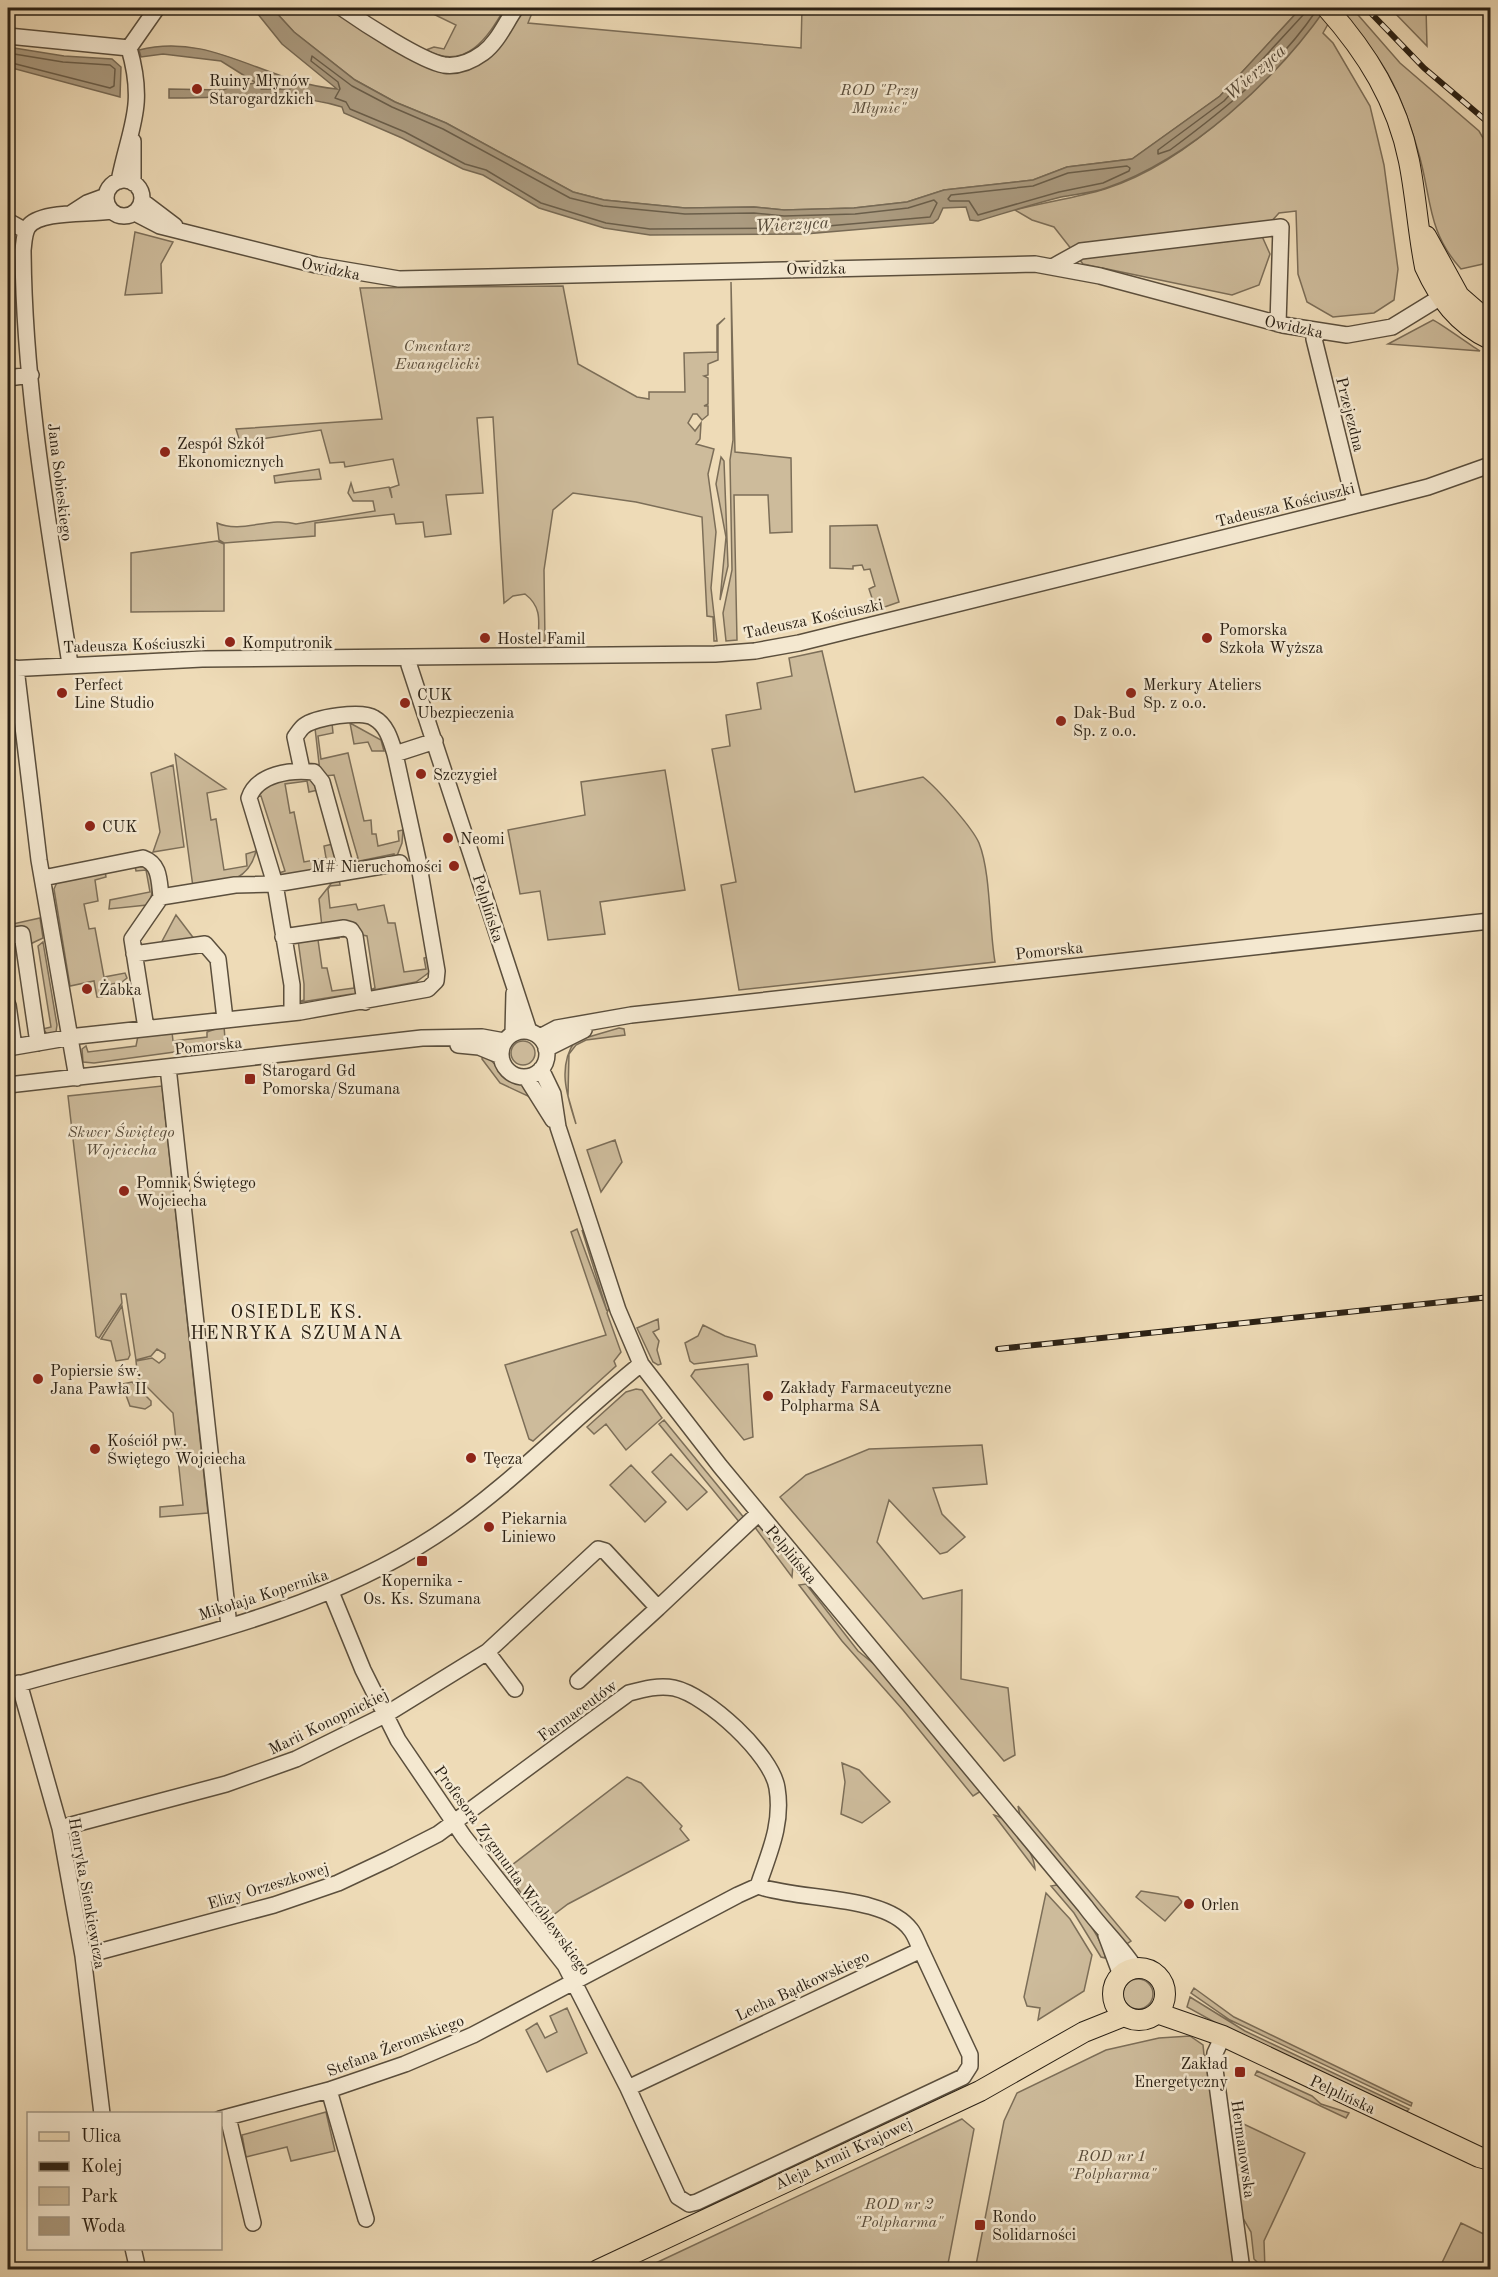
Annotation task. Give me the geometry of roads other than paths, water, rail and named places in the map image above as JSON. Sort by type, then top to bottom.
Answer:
[{"type":"main road","points":[[1330,11],[1364,54],[1379,78],[1396,115],[1409,161],[1425,267],[1447,293],[1468,326],[1491,339]]},
{"type":"main road","points":[[1447,293],[1491,323]]},
{"type":"main road","points":[[1128,1972],[1156,1975],[1163,1985],[1161,2006],[1137,2021],[1119,2009],[1113,1987],[1128,1972]]},
{"type":"main road","name":"Pelplińska","points":[[1161,2006],[1487,2162]]},
{"type":"main road","name":"Aleja Armii Krajowej","points":[[598,2270],[980,2091],[1084,2032],[1098,2013],[1119,2009]]},
{"type":"street","points":[[126,182],[138,87],[129,48],[157,8]]},
{"type":"street","points":[[342,8],[418,54],[443,65],[452,65],[464,63],[493,44],[516,8]]},
{"type":"street","points":[[8,36],[129,48]]},
{"type":"street","points":[[126,182],[140,190],[139,207],[120,216],[108,203],[110,187],[126,182]]},
{"type":"street","points":[[8,221],[26,231],[35,222],[108,203]]},
{"type":"street","name":"Owidzka","points":[[139,207],[160,226],[316,265],[399,279],[1035,264],[1054,266],[1278,324],[1347,334],[1378,331],[1392,327],[1447,293]]},
{"type":"street","points":[[1054,266],[1081,251],[1281,227],[1278,324]]},
{"type":"street","name":"Jana Sobieskiego","points":[[26,231],[23,268],[43,498],[70,664]]},
{"type":"street","name":"Przejezdna","points":[[1315,331],[1314,339],[1355,505]]},
{"type":"street","points":[[8,378],[31,375]]},
{"type":"street","name":"Tadeusza Kościuszki","points":[[76,1078],[12,668],[202,659],[715,654],[755,651],[799,643],[1428,487],[1491,465]]},
{"type":"street","name":"Pelplińska","points":[[410,657],[409,665],[514,987],[539,1039]]},
{"type":"street","name":"Pomorska","points":[[70,1038],[365,1002],[428,989],[436,981],[420,869],[389,736],[373,717],[360,714],[315,720],[303,726],[295,737],[302,770]]},
{"type":"street","points":[[395,754],[435,741]]},
{"type":"street","points":[[292,1012],[292,986],[275,884],[249,798],[253,786],[263,779],[302,770],[314,772],[322,782],[347,872]]},
{"type":"street","points":[[43,878],[143,858],[152,861],[157,868],[161,897],[132,939],[147,1028]]},
{"type":"street","points":[[161,897],[235,885],[275,884],[400,863]]},
{"type":"street","name":"Pomorska","points":[[539,1039],[557,1028],[612,1018],[1491,921]]},
{"type":"street","points":[[284,937],[344,928],[351,930],[355,936],[365,1002]]},
{"type":"street","points":[[8,936],[22,934],[38,1043]]},
{"type":"street","name":"Pomorska","points":[[134,954],[205,944],[218,959],[225,1019]]},
{"type":"street","name":"Pelplińska","points":[[506,1043],[514,987]]},
{"type":"street","points":[[8,1005],[14,1047],[70,1038]]},
{"type":"street","points":[[539,1039],[547,1056],[541,1069],[526,1077],[509,1071],[506,1043],[539,1039]]},
{"type":"street","name":"Pomorska","points":[[8,1085],[413,1040],[479,1047],[506,1043]]},
{"type":"street","points":[[168,1067],[229,1626]]},
{"type":"street","name":"Pelplińska","points":[[541,1069],[553,1094],[558,1127],[618,1310],[640,1364],[759,1514],[1086,1906],[1106,1935],[1123,1950],[1128,1972]]},
{"type":"street","name":"Pelplińska","points":[[526,1077],[558,1127]]},
{"type":"street","name":"Mikołaja Kopernika","points":[[13,1685],[229,1626],[331,1592],[410,1552],[460,1520],[495,1492],[640,1364]]},
{"type":"street","points":[[578,1682],[759,1514]]},
{"type":"street","name":"Marii Konopnickiej","points":[[60,1828],[226,1784],[296,1759],[385,1715],[487,1652],[598,1549],[605,1551],[658,1608]]},
{"type":"street","name":"Profesora Zygmunta Wróblewskiego","points":[[331,1592],[398,1740],[454,1823],[565,1965],[628,2088],[678,2197],[683,2201]]},
{"type":"street","points":[[487,1652],[515,1689]]},
{"type":"street","name":"Henryka Sienkiewicza","points":[[13,1685],[60,1828],[83,1956],[102,2112]]},
{"type":"street","name":"Farmaceutów","points":[[454,1823],[616,1701],[629,1693],[645,1688],[673,1688],[691,1694],[715,1710],[762,1759],[773,1775],[777,1786],[778,1820],[774,1841],[758,1886]]},
{"type":"street","name":"Elizy Orzeszkowej","points":[[83,1956],[307,1894],[389,1859],[454,1823]]},
{"type":"street","points":[[574,1982],[758,1886],[777,1893],[862,1905],[891,1913],[911,1930],[921,1950]]},
{"type":"street","name":"Aleja Armii Krajowej","points":[[683,2201],[697,2202],[963,2077],[970,2066],[970,2055],[921,1950]]},
{"type":"street","name":"Lecha Bądkowskiego","points":[[628,2088],[921,1950]]},
{"type":"street","name":"Stefana Żeromskiego","points":[[224,2118],[329,2090],[405,2064],[473,2036],[574,1982]]},
{"type":"street","name":"Hermanowska","points":[[1216,2032],[1216,2080],[1242,2270]]},
{"type":"street","points":[[329,2090],[366,2219]]},
{"type":"street","points":[[224,2118],[253,2223]]},
{"type":"street","points":[[133,2250],[138,2270]]},
{"type":"water","name":"Wierzyca","points":[[253,8],[272,8],[294,32],[355,80],[395,102],[446,123],[573,192],[604,200],[685,208],[754,207],[784,210],[854,208],[907,202],[944,190],[1033,180],[1067,167],[1132,159],[1220,96],[1301,8],[1326,8],[1282,62],[1229,114],[1169,158],[1138,175],[1106,188],[1061,197],[978,221],[970,220],[966,207],[943,208],[938,219],[933,223],[805,234],[650,235],[604,228],[539,208],[483,175],[463,169],[402,138],[344,113],[342,107],[321,101],[256,96],[169,98],[169,89],[223,90],[233,86],[256,83],[221,61],[163,54],[141,57],[139,50],[165,46],[190,47],[215,52],[286,78],[337,89],[282,44]]},
{"type":"water","points":[[8,47],[64,56],[112,59],[121,67],[120,97],[8,67]]},
{"type":"railway","points":[[1366,8],[1424,68],[1490,124]]},
{"type":"railway","points":[[998,1349],[1490,1297]]},
{"type":"place","name":"Ruiny Młynów Starogardzkich","points":[[197,89]]},
{"type":"place","name":"Zespół Szkół Ekonomicznych","points":[[165,452]]},
{"type":"place","name":"Hostel Famil","points":[[485,638]]},
{"type":"place","name":"Pomorska Szkoła Wyższa","points":[[1207,638]]},
{"type":"place","name":"Komputronik","points":[[230,642]]},
{"type":"place","name":"Perfect Line Studio","points":[[62,693]]},
{"type":"place","name":"Merkury Ateliers Sp. z o.o.","points":[[1131,693]]},
{"type":"place","name":"CUK Ubezpieczenia","points":[[405,703]]},
{"type":"place","name":"Dak-Bud Sp. z o.o.","points":[[1061,721]]},
{"type":"place","name":"Szczygieł","points":[[421,774]]},
{"type":"place","name":"CUK","points":[[90,826]]},
{"type":"place","name":"Neomi","points":[[448,838]]},
{"type":"place","name":"M# Nieruchomości","points":[[454,866]]},
{"type":"place","name":"Żabka","points":[[87,989]]},
{"type":"place","name":"Starogard Gd Pomorska/Szumana","points":[[250,1079]]},
{"type":"place","name":"Pomnik Świętego Wojciecha","points":[[124,1191]]},
{"type":"place","name":"Popiersie św. Jana Pawła II","points":[[38,1379]]},
{"type":"place","name":"Zakłady Farmaceutyczne Polpharma SA","points":[[768,1396]]},
{"type":"place","name":"Kościół pw. Świętego Wojciecha","points":[[95,1449]]},
{"type":"place","name":"Tęcza","points":[[471,1458]]},
{"type":"place","name":"Piekarnia Liniewo","points":[[489,1527]]},
{"type":"place","name":"Kopernika - Os. Ks. Szumana","points":[[422,1561]]},
{"type":"place","name":"Orlen","points":[[1189,1904]]},
{"type":"place","name":"Zakład Energetyczny","points":[[1240,2072]]},
{"type":"place","name":"Rondo Solidarności","points":[[980,2225]]},
{"type":"district","name":"OSIEDLE KS. HENRYKA SZUMANA","points":[[297,1322]]},
{"type":"park label","name":"ROD \"Przy Młynie\"","points":[[879,98]]},
{"type":"park label","name":"Cmentarz Ewangelicki","points":[[437,354]]},
{"type":"park label","name":"Skwer Świętego Wojciecha","points":[[121,1140]]},
{"type":"park label","name":"ROD nr 1 \"Polpharma\"","points":[[1112,2164]]},
{"type":"park label","name":"ROD nr 2 \"Polpharma\"","points":[[899,2212]]}]
